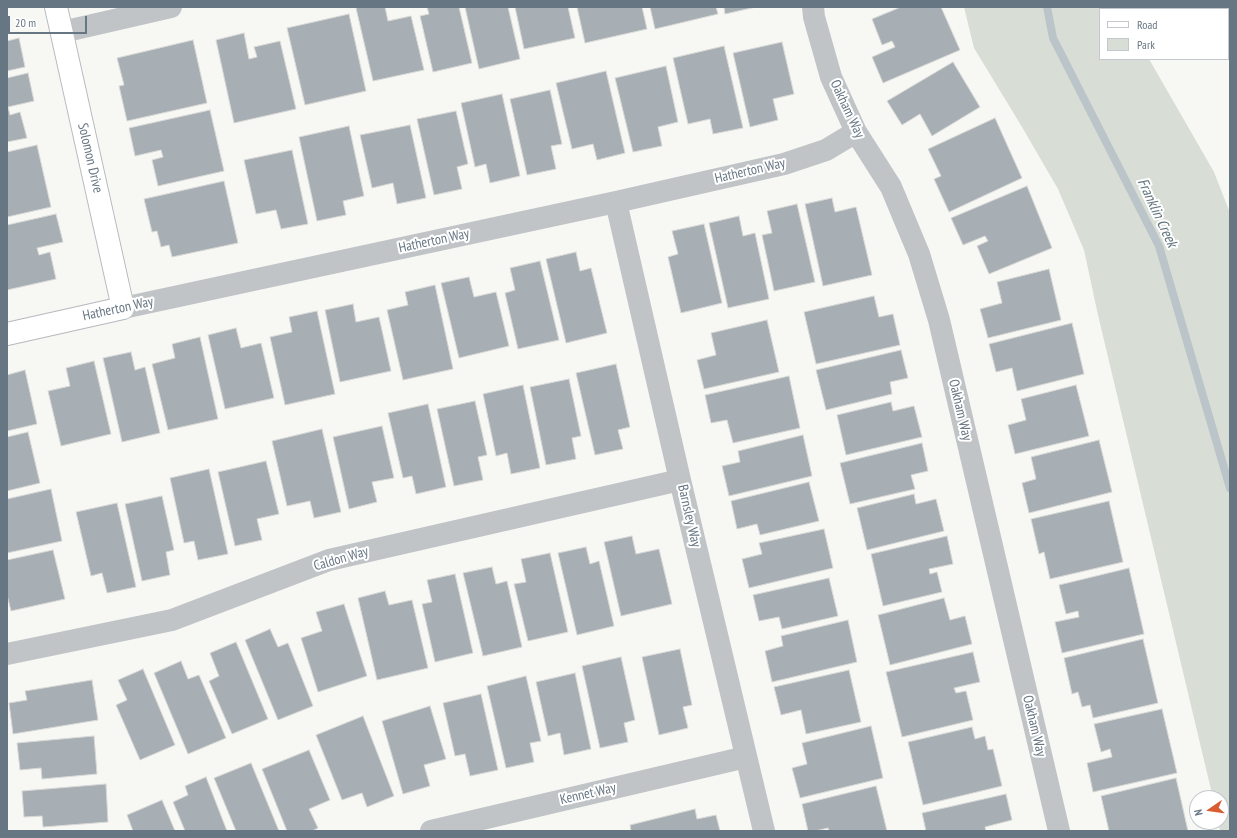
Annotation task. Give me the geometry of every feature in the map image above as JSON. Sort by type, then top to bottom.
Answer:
[{"type":"street","name":"Solomon Drive","points":[[56,7],[123,308]]},
{"type":"street","points":[[62,32],[171,7]]},
{"type":"street","name":"Oakham Way","points":[[812,7],[831,77],[856,132],[891,187],[920,254],[939,320],[1059,831]]},
{"type":"street","name":"Hatherton Way","points":[[7,334],[616,202],[784,164],[826,150],[856,132]]},
{"type":"street","name":"Barnsley Way","points":[[616,202],[680,480],[764,831]]},
{"type":"street","name":"Caldon Way","points":[[7,654],[172,620],[329,560],[680,480]]},
{"type":"street","name":"Kennet Way","points":[[431,831],[746,757]]},
{"type":"green space","points":[[964,7],[1123,7],[1099,8],[1099,60],[1150,60],[1214,172],[1230,213],[1230,831],[1220,831],[1229,830],[1229,790],[1211,790],[1098,315],[1084,250],[1058,189],[974,48]]},
{"type":"building","points":[[385,7],[388,21],[411,16],[424,70],[373,81],[356,8]]},
{"type":"building","points":[[427,7],[459,7],[472,63],[433,72],[420,16],[429,14]]},
{"type":"building","points":[[465,7],[508,7],[520,59],[479,69]]},
{"type":"building","points":[[515,7],[568,7],[575,38],[524,49]]},
{"type":"building","points":[[577,7],[642,7],[647,29],[585,43]]},
{"type":"building","points":[[650,7],[716,7],[718,14],[655,29]]},
{"type":"building","points":[[724,7],[756,7],[725,14]]},
{"type":"building","points":[[901,7],[941,7],[960,50],[883,83],[872,57],[895,47],[892,41],[882,45],[872,19]]},
{"type":"building","points":[[349,14],[366,91],[305,105],[287,28]]},
{"type":"building","points":[[244,33],[249,59],[257,57],[254,47],[280,41],[296,109],[234,123],[216,40]]},
{"type":"building","points":[[19,38],[25,67],[7,71],[7,41]]},
{"type":"building","points":[[193,40],[207,103],[127,121],[119,86],[124,85],[117,58]]},
{"type":"building","points":[[782,42],[794,94],[773,99],[778,120],[750,127],[733,53]]},
{"type":"building","points":[[724,46],[743,128],[713,134],[710,119],[688,124],[673,58]]},
{"type":"building","points":[[953,62],[980,107],[932,136],[920,114],[902,125],[887,101]]},
{"type":"building","points":[[666,66],[678,122],[658,127],[662,146],[633,152],[615,78]]},
{"type":"building","points":[[606,71],[625,153],[597,160],[593,144],[572,149],[556,83]]},
{"type":"building","points":[[28,73],[34,101],[8,107],[10,115],[20,112],[27,138],[7,142],[7,78]]},
{"type":"building","points":[[550,90],[562,144],[551,146],[556,169],[527,175],[510,99]]},
{"type":"building","points":[[502,94],[520,176],[490,183],[486,164],[475,167],[461,103]]},
{"type":"building","points":[[210,110],[224,171],[158,186],[152,160],[163,157],[161,150],[135,156],[129,128]]},
{"type":"building","points":[[456,111],[468,164],[457,167],[462,189],[434,195],[417,119]]},
{"type":"building","points":[[995,118],[1022,178],[949,212],[934,179],[941,176],[928,149]]},
{"type":"building","points":[[410,125],[426,198],[397,204],[393,183],[372,188],[360,135]]},
{"type":"building","points":[[349,126],[364,196],[343,201],[346,215],[317,221],[299,137]]},
{"type":"building","points":[[37,145],[51,207],[7,217],[7,152]]},
{"type":"building","points":[[292,150],[308,224],[281,229],[276,210],[256,214],[244,160]]},
{"type":"building","points":[[224,181],[238,243],[172,257],[169,245],[161,247],[157,231],[152,232],[144,199]]},
{"type":"building","points":[[1027,186],[1052,248],[989,274],[977,246],[988,241],[985,236],[963,245],[951,218]]},
{"type":"building","points":[[832,198],[835,212],[856,207],[872,275],[823,286],[805,204]]},
{"type":"building","points":[[797,204],[815,282],[774,291],[762,235],[772,233],[767,211]]},
{"type":"building","points":[[56,214],[63,242],[37,248],[39,255],[50,252],[56,279],[7,290],[7,225]]},
{"type":"building","points":[[739,216],[743,236],[755,233],[769,299],[728,308],[709,223]]},
{"type":"building","points":[[704,224],[722,303],[681,313],[668,257],[678,254],[672,231]]},
{"type":"building","points":[[576,252],[580,271],[591,268],[607,333],[566,343],[546,259]]},
{"type":"building","points":[[540,261],[559,340],[518,349],[505,293],[515,290],[510,268]]},
{"type":"building","points":[[1049,269],[1061,320],[988,338],[980,309],[1002,303],[997,282]]},
{"type":"building","points":[[469,277],[474,297],[496,292],[509,346],[459,358],[441,283]]},
{"type":"building","points":[[435,285],[453,369],[403,380],[387,310],[408,305],[405,292]]},
{"type":"building","points":[[874,296],[879,317],[893,314],[900,345],[816,364],[804,312]]},
{"type":"building","points":[[353,304],[356,322],[379,317],[391,371],[340,382],[325,310]]},
{"type":"building","points":[[317,311],[335,394],[285,405],[270,337],[292,332],[289,317]]},
{"type":"building","points":[[767,320],[779,372],[704,389],[697,360],[716,355],[711,333]]},
{"type":"building","points":[[1072,323],[1084,374],[1017,391],[1012,368],[996,372],[989,344]]},
{"type":"building","points":[[236,328],[241,348],[261,343],[274,398],[225,409],[208,335]]},
{"type":"building","points":[[200,337],[218,419],[168,430],[152,364],[175,358],[172,344]]},
{"type":"building","points":[[901,350],[908,378],[890,382],[892,394],[826,410],[816,370]]},
{"type":"building","points":[[131,352],[135,370],[145,367],[160,433],[122,442],[103,358]]},
{"type":"building","points":[[94,361],[111,434],[61,446],[48,391],[70,386],[66,368]]},
{"type":"building","points":[[616,364],[630,427],[618,430],[623,449],[595,455],[576,373]]},
{"type":"building","points":[[25,370],[37,424],[7,431],[7,375]]},
{"type":"building","points":[[789,376],[800,428],[733,443],[727,420],[711,423],[705,395]]},
{"type":"building","points":[[569,379],[581,436],[572,438],[576,459],[546,465],[530,387]]},
{"type":"building","points":[[523,385],[540,468],[511,474],[507,453],[496,456],[483,394]]},
{"type":"building","points":[[1076,385],[1089,436],[1015,454],[1008,425],[1026,420],[1021,399]]},
{"type":"building","points":[[475,401],[487,455],[478,457],[483,480],[454,486],[437,409]]},
{"type":"building","points":[[891,402],[893,411],[914,406],[922,437],[846,455],[837,415]]},
{"type":"building","points":[[428,404],[446,487],[416,494],[412,476],[403,478],[388,413]]},
{"type":"building","points":[[382,426],[394,478],[372,482],[377,502],[349,509],[333,437]]},
{"type":"building","points":[[322,429],[341,512],[314,518],[310,501],[287,506],[272,441]]},
{"type":"building","points":[[28,432],[40,483],[7,491],[7,437]]},
{"type":"building","points":[[803,435],[812,476],[729,496],[722,466],[740,462],[738,451]]},
{"type":"building","points":[[1099,440],[1112,492],[1029,513],[1022,483],[1036,479],[1031,457]]},
{"type":"building","points":[[922,443],[928,471],[911,475],[915,489],[850,504],[840,463]]},
{"type":"building","points":[[266,461],[279,514],[257,519],[262,540],[235,546],[218,472]]},
{"type":"building","points":[[209,469],[228,554],[198,560],[194,541],[184,543],[170,478]]},
{"type":"building","points":[[809,482],[819,521],[760,535],[757,524],[737,529],[731,501]]},
{"type":"building","points":[[51,489],[62,541],[7,553],[7,499]]},
{"type":"building","points":[[914,494],[916,504],[936,499],[944,531],[867,550],[857,508]]},
{"type":"building","points":[[162,496],[174,550],[166,552],[170,575],[142,581],[125,504]]},
{"type":"building","points":[[1109,501],[1123,562],[1050,579],[1044,552],[1039,554],[1031,519]]},
{"type":"building","points":[[117,503],[136,587],[107,593],[102,573],[91,576],[76,512]]},
{"type":"building","points":[[824,529],[833,568],[749,588],[742,559],[762,554],[759,543]]},
{"type":"building","points":[[632,536],[636,554],[659,549],[672,604],[621,616],[604,542]]},
{"type":"building","points":[[947,536],[953,564],[929,569],[930,574],[937,572],[942,592],[883,606],[871,554]]},
{"type":"building","points":[[586,547],[590,564],[599,561],[614,626],[577,635],[558,553]]},
{"type":"building","points":[[53,550],[65,599],[11,611],[7,595],[7,560]]},
{"type":"building","points":[[550,553],[568,632],[528,641],[514,584],[526,582],[521,559]]},
{"type":"building","points":[[492,567],[496,584],[507,581],[522,647],[483,656],[463,573]]},
{"type":"building","points":[[1129,568],[1144,634],[1062,653],[1055,622],[1079,617],[1078,611],[1066,614],[1059,585]]},
{"type":"building","points":[[455,574],[473,653],[435,662],[422,604],[432,602],[427,580]]},
{"type":"building","points":[[829,578],[838,616],[782,629],[779,617],[759,621],[753,595]]},
{"type":"building","points":[[385,591],[389,605],[412,600],[428,668],[377,680],[358,598]]},
{"type":"building","points":[[944,598],[950,620],[965,616],[972,644],[890,665],[878,615]]},
{"type":"building","points":[[344,604],[367,676],[318,692],[301,638],[322,631],[316,612]]},
{"type":"building","points":[[848,620],[857,662],[772,682],[765,651],[783,646],[781,636]]},
{"type":"building","points":[[270,629],[278,647],[288,643],[313,706],[278,720],[245,640]]},
{"type":"building","points":[[1143,639],[1158,703],[1093,718],[1090,705],[1082,707],[1078,692],[1072,694],[1064,658]]},
{"type":"building","points":[[236,642],[268,719],[232,734],[209,681],[219,676],[210,653]]},
{"type":"building","points":[[680,649],[692,705],[683,707],[688,728],[659,735],[642,657]]},
{"type":"building","points":[[973,652],[980,682],[954,688],[956,693],[966,691],[973,720],[902,737],[886,672]]},
{"type":"building","points":[[621,657],[635,720],[624,723],[628,742],[600,748],[582,666]]},
{"type":"building","points":[[181,661],[188,679],[199,675],[226,738],[188,754],[154,673]]},
{"type":"building","points":[[143,669],[175,745],[140,760],[116,705],[127,700],[118,680]]},
{"type":"building","points":[[849,670],[861,722],[806,734],[801,710],[781,715],[774,687]]},
{"type":"building","points":[[575,673],[591,749],[564,755],[560,733],[548,736],[536,682]]},
{"type":"building","points":[[526,676],[541,741],[530,743],[534,762],[506,768],[487,686]]},
{"type":"building","points":[[92,680],[98,720],[13,734],[9,703],[27,700],[25,691]]},
{"type":"building","points":[[481,694],[498,770],[470,776],[465,754],[455,756],[443,703]]},
{"type":"building","points":[[430,706],[446,759],[424,765],[430,786],[403,794],[382,721]]},
{"type":"building","points":[[1162,709],[1177,773],[1093,792],[1087,763],[1112,757],[1110,749],[1101,752],[1094,724]]},
{"type":"building","points":[[363,716],[394,796],[367,807],[362,793],[342,800],[316,735]]},
{"type":"building","points":[[871,726],[883,778],[800,798],[792,768],[807,764],[802,743]]},
{"type":"building","points":[[972,727],[975,739],[985,736],[988,750],[993,749],[1002,786],[923,805],[908,742]]},
{"type":"building","points":[[94,736],[97,774],[42,779],[41,768],[20,770],[17,743]]},
{"type":"building","points":[[309,750],[330,800],[309,809],[318,828],[312,831],[287,831],[262,769]]},
{"type":"building","points":[[251,763],[279,831],[236,831],[214,778]]},
{"type":"building","points":[[206,777],[227,831],[185,831],[173,802],[188,795],[185,786]]},
{"type":"building","points":[[1176,778],[1188,831],[1109,831],[1101,796]]},
{"type":"building","points":[[106,784],[108,822],[43,827],[42,816],[24,817],[22,791]]},
{"type":"building","points":[[876,786],[887,831],[829,831],[828,828],[808,831],[802,804]]},
{"type":"building","points":[[1006,794],[1012,820],[985,827],[986,831],[926,831],[922,813]]},
{"type":"building","points":[[162,800],[175,831],[133,831],[127,815]]},
{"type":"building","points":[[695,809],[697,819],[716,815],[720,831],[631,831],[630,825]]},
{"type":"waterway","name":"Franklin Creek","points":[[1047,7],[1053,38],[1159,246],[1230,488]]}]
